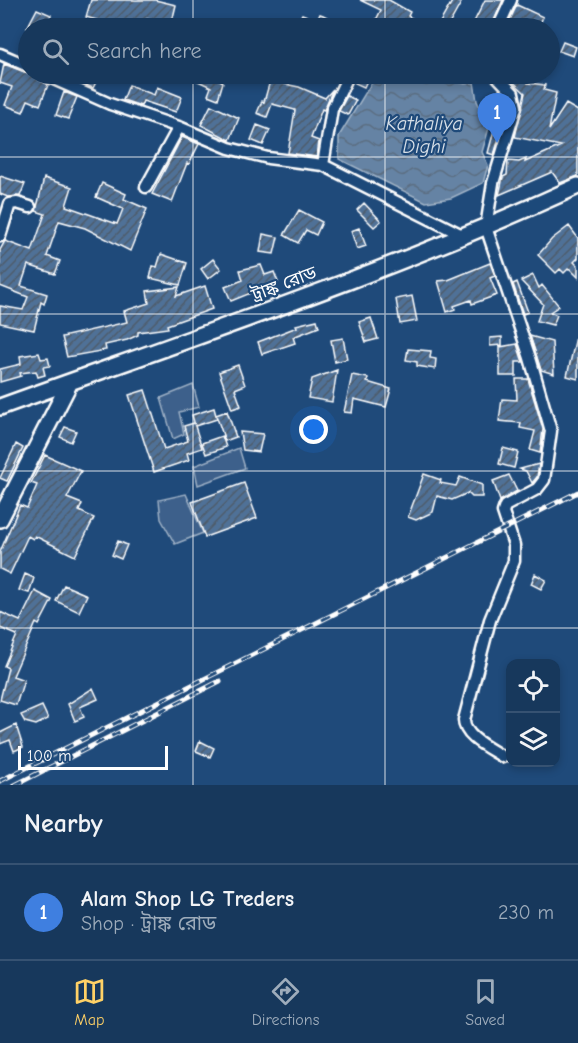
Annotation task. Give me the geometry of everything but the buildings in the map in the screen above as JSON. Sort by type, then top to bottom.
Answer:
[{"type":"main road","name":"ট্রাঙ্ক রোড","points":[[0,407],[202,337],[464,236],[578,186]]},
{"type":"main road","points":[[0,519],[70,382]]},
{"type":"street","points":[[503,18],[511,0]]},
{"type":"street","points":[[0,54],[18,62]]},
{"type":"street","points":[[65,84],[110,104],[179,127],[229,148],[268,158],[323,165],[464,236]]},
{"type":"street","points":[[323,165],[333,109],[344,84]]},
{"type":"street","points":[[502,757],[470,734],[464,727],[464,720],[490,620],[514,561],[514,545],[503,512],[505,506],[537,489],[544,480],[551,431],[537,377],[486,227],[493,183],[516,107],[513,93],[504,84]]},
{"type":"street","points":[[146,187],[179,127]]},
{"type":"street","points":[[0,236],[10,204],[17,203],[30,207]]},
{"type":"shaded area","points":[[193,385],[199,407],[179,412],[184,434],[173,439],[161,398]]},
{"type":"shaded area","points":[[239,448],[245,468],[198,485],[194,466]]},
{"type":"shaded area","points":[[186,494],[203,533],[175,544],[161,519],[159,500]]},
{"type":"water","name":"Kathaliya Dighi","points":[[371,84],[474,84],[477,101],[489,128],[482,152],[488,165],[483,183],[451,198],[426,202],[339,159],[339,136]]},
{"type":"railway","points":[[0,781],[578,492]]},
{"type":"railway","points":[[15,785],[220,681]]},
{"type":"place","name":"Alam Shop LG Treders","points":[[497,143]]}]
